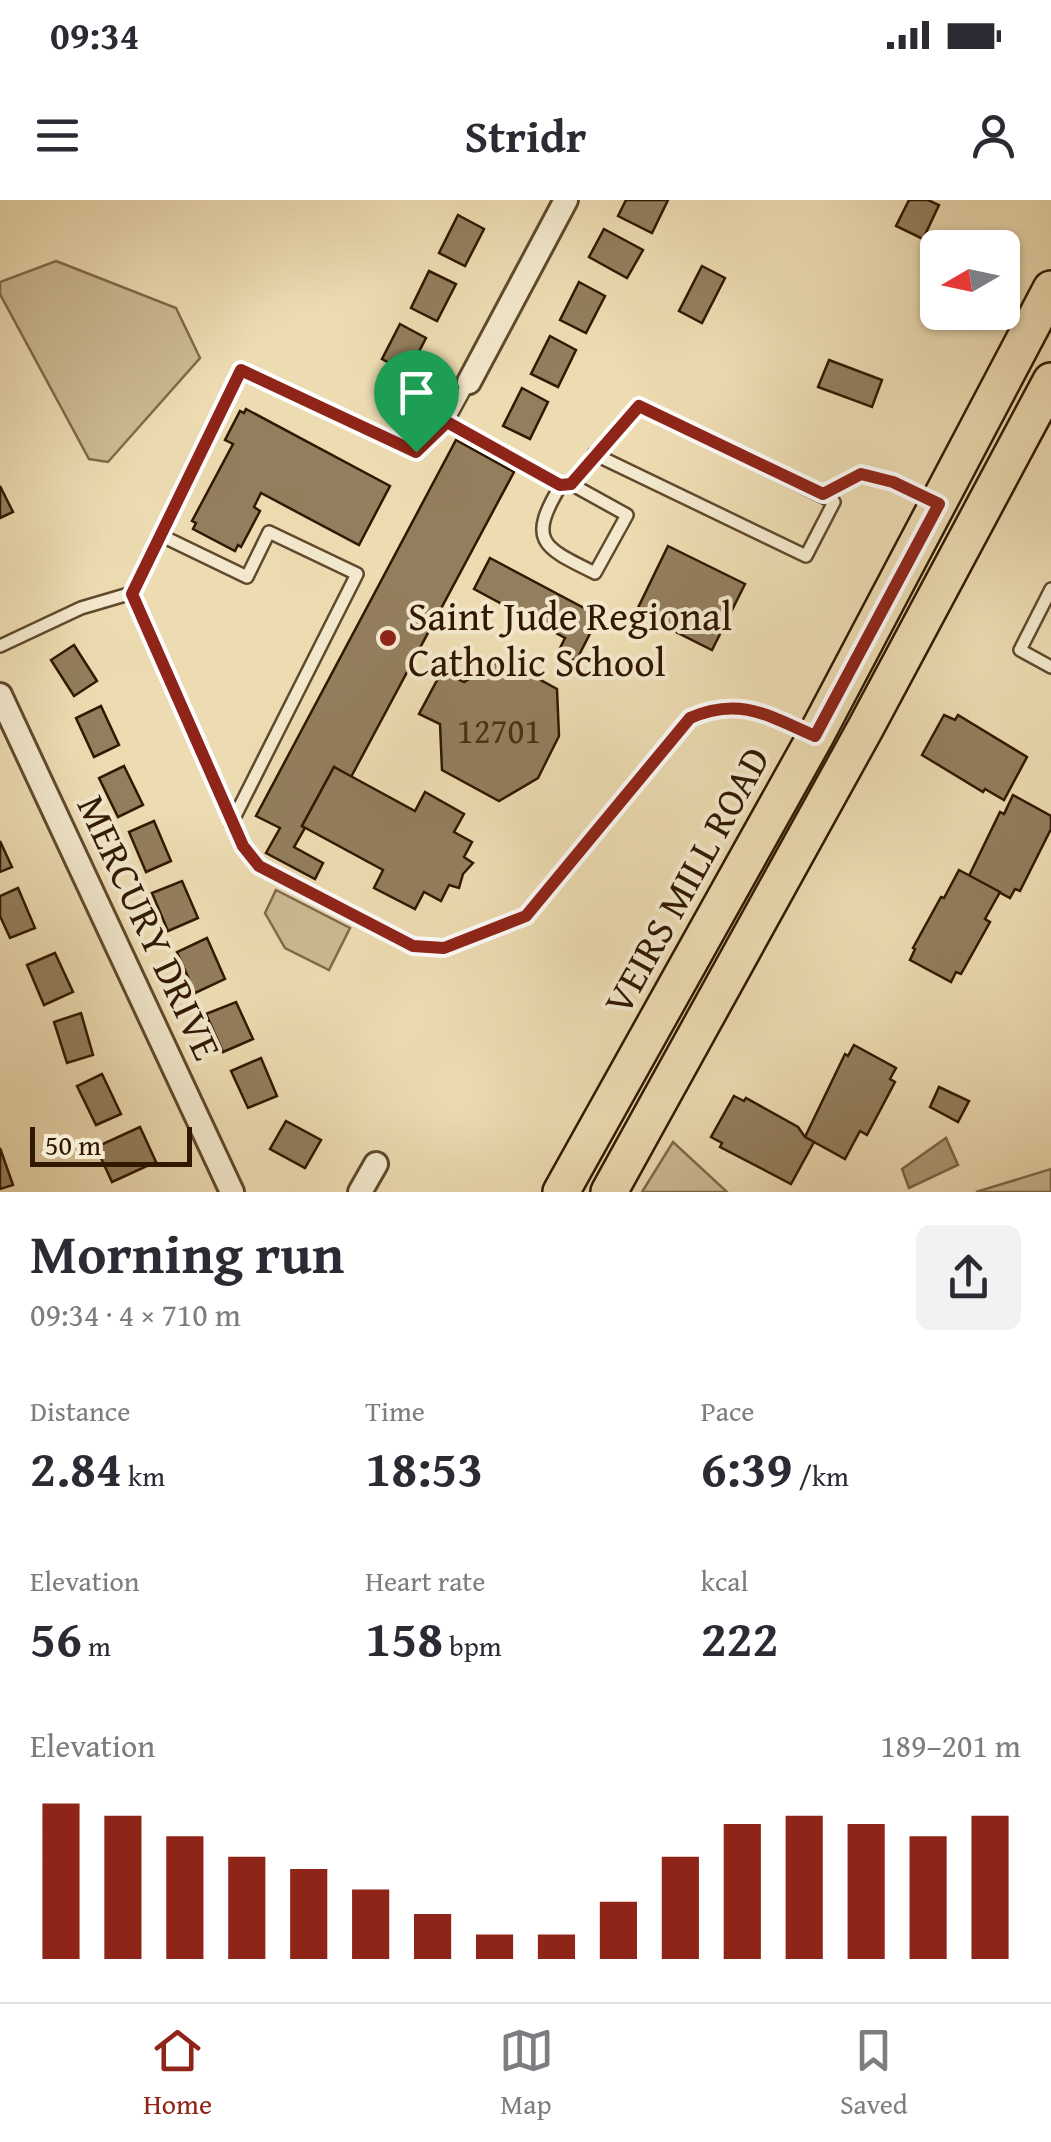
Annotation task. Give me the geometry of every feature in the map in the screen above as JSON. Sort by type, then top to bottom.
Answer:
[{"type":"main road","name":"VEIRS MILL ROAD","points":[[561,1192],[815,736],[1051,289]]},
{"type":"main road","name":"VEIRS MILL ROAD","points":[[608,1192],[1051,381]]},
{"type":"main road","points":[[982,422],[1020,441]]},
{"type":"street","points":[[470,382],[566,200]]},
{"type":"street","name":"MERCURY DRIVE","points":[[0,694],[232,1192]]},
{"type":"street","points":[[360,1192],[376,1164]]},
{"type":"lane","points":[[470,382],[447,422],[416,452],[241,370],[132,594],[231,824],[259,866],[413,946],[444,948],[526,916],[690,718],[712,708],[750,708],[815,736]]},
{"type":"lane","points":[[447,422],[566,485],[627,514],[594,573],[555,553],[546,544],[544,512],[566,485],[594,454],[639,406],[834,502],[806,556],[594,454]]},
{"type":"lane","points":[[823,494],[861,474],[893,482],[939,504]]},
{"type":"lane","points":[[160,535],[247,577],[269,532],[357,574],[231,824]]},
{"type":"lane","points":[[1051,589],[1046,610],[1020,650],[1051,667]]},
{"type":"lane","points":[[0,646],[81,608],[132,594]]},
{"type":"shaded area","points":[[56,261],[176,308],[200,358],[108,462],[89,459],[0,294],[0,282]]},
{"type":"shaded area","points":[[276,890],[350,928],[329,970],[285,948],[265,913]]},
{"type":"shaded area","points":[[946,1138],[958,1165],[909,1188],[902,1169]]},
{"type":"shaded area","points":[[673,1142],[727,1192],[642,1192]]},
{"type":"shaded area","points":[[1051,1169],[1051,1192],[976,1192]]},
{"type":"building","points":[[626,200],[668,200],[652,233],[618,216]]},
{"type":"building","points":[[909,200],[928,200],[939,205],[927,230],[920,230],[920,238],[896,226]]},
{"type":"building","points":[[458,215],[484,229],[465,266],[439,253]]},
{"type":"building","points":[[604,229],[643,250],[627,278],[589,257]]},
{"type":"building","points":[[702,266],[725,278],[702,323],[679,311]]},
{"type":"building","points":[[429,271],[456,284],[437,321],[411,308]]},
{"type":"building","points":[[579,282],[605,296],[586,333],[560,320]]},
{"type":"building","points":[[400,324],[426,338],[408,373],[382,359]]},
{"type":"building","points":[[550,336],[576,350],[558,387],[531,374]]},
{"type":"building","points":[[829,360],[882,380],[872,407],[818,387]]},
{"type":"building","points":[[522,388],[548,402],[530,439],[503,426]]},
{"type":"building","points":[[246,409],[390,486],[359,545],[261,493],[254,507],[260,511],[235,551],[193,529],[196,523],[192,521],[233,444],[225,440],[240,411],[244,413]]},
{"type":"building","points":[[456,440],[514,472],[351,777],[334,767],[302,826],[305,828],[294,847],[323,863],[315,879],[266,853],[280,828],[256,816]]},
{"type":"building","points":[[0,486],[13,512],[0,518]]},
{"type":"building","points":[[668,546],[745,584],[712,650],[636,612]]},
{"type":"building","points":[[490,558],[599,616],[577,659],[561,657],[559,650],[565,638],[474,589]]},
{"type":"building","points":[[74,645],[97,681],[74,696],[51,660]]},
{"type":"building","points":[[502,659],[557,689],[559,736],[538,778],[499,801],[442,770],[440,724],[419,714],[442,671],[464,682]]},
{"type":"building","points":[[101,706],[119,745],[94,757],[76,718]]},
{"type":"building","points":[[944,715],[955,720],[958,715],[1027,757],[1004,800],[985,789],[983,792],[922,755]]},
{"type":"building","points":[[124,766],[143,805],[118,817],[99,778]]},
{"type":"building","points":[[334,767],[415,811],[425,792],[464,814],[454,832],[472,842],[464,857],[473,863],[463,874],[459,888],[449,885],[441,901],[424,892],[415,909],[374,888],[383,870],[302,826]]},
{"type":"building","points":[[1013,795],[1051,816],[1051,829],[1020,891],[1015,889],[1010,898],[969,876],[1000,812],[1004,814]]},
{"type":"building","points":[[154,821],[171,861],[146,872],[129,832]]},
{"type":"building","points":[[0,841],[12,867],[0,872]]},
{"type":"building","points":[[959,870],[1000,892],[985,919],[990,922],[961,974],[956,972],[951,982],[910,960],[913,948]]},
{"type":"building","points":[[182,881],[198,918],[168,931],[152,893]]},
{"type":"building","points":[[18,888],[35,928],[10,938],[0,916],[0,896]]},
{"type":"building","points":[[207,938],[225,979],[195,993],[177,952]]},
{"type":"building","points":[[55,953],[73,992],[44,1005],[27,965]]},
{"type":"building","points":[[236,1002],[253,1039],[223,1052],[206,1014]]},
{"type":"building","points":[[81,1013],[93,1055],[67,1063],[54,1022]]},
{"type":"building","points":[[854,1045],[896,1068],[890,1079],[895,1082],[867,1135],[860,1131],[845,1159],[805,1137],[845,1054],[848,1056]]},
{"type":"building","points":[[261,1058],[277,1096],[248,1108],[231,1071]]},
{"type":"building","points":[[102,1074],[121,1114],[96,1125],[77,1086]]},
{"type":"building","points":[[939,1087],[969,1101],[958,1122],[930,1107]]},
{"type":"building","points":[[734,1096],[744,1101],[746,1098],[798,1127],[814,1142],[791,1184],[720,1147],[722,1143],[711,1137]]},
{"type":"building","points":[[286,1121],[321,1140],[305,1168],[270,1149]]},
{"type":"building","points":[[140,1127],[156,1162],[112,1182],[96,1147]]},
{"type":"building","points":[[0,1148],[13,1185],[0,1189]]},
{"type":"place","name":"Saint Jude Regional Catholic School","points":[[388,638]]},
{"type":"route","points":[[241,370],[416,452],[447,422],[560,485],[571,484],[639,406],[823,494],[861,474],[893,482],[939,504],[815,736],[750,708],[712,708],[690,718],[526,916],[444,948],[413,946],[259,866],[243,846],[132,594],[241,370]]}]
